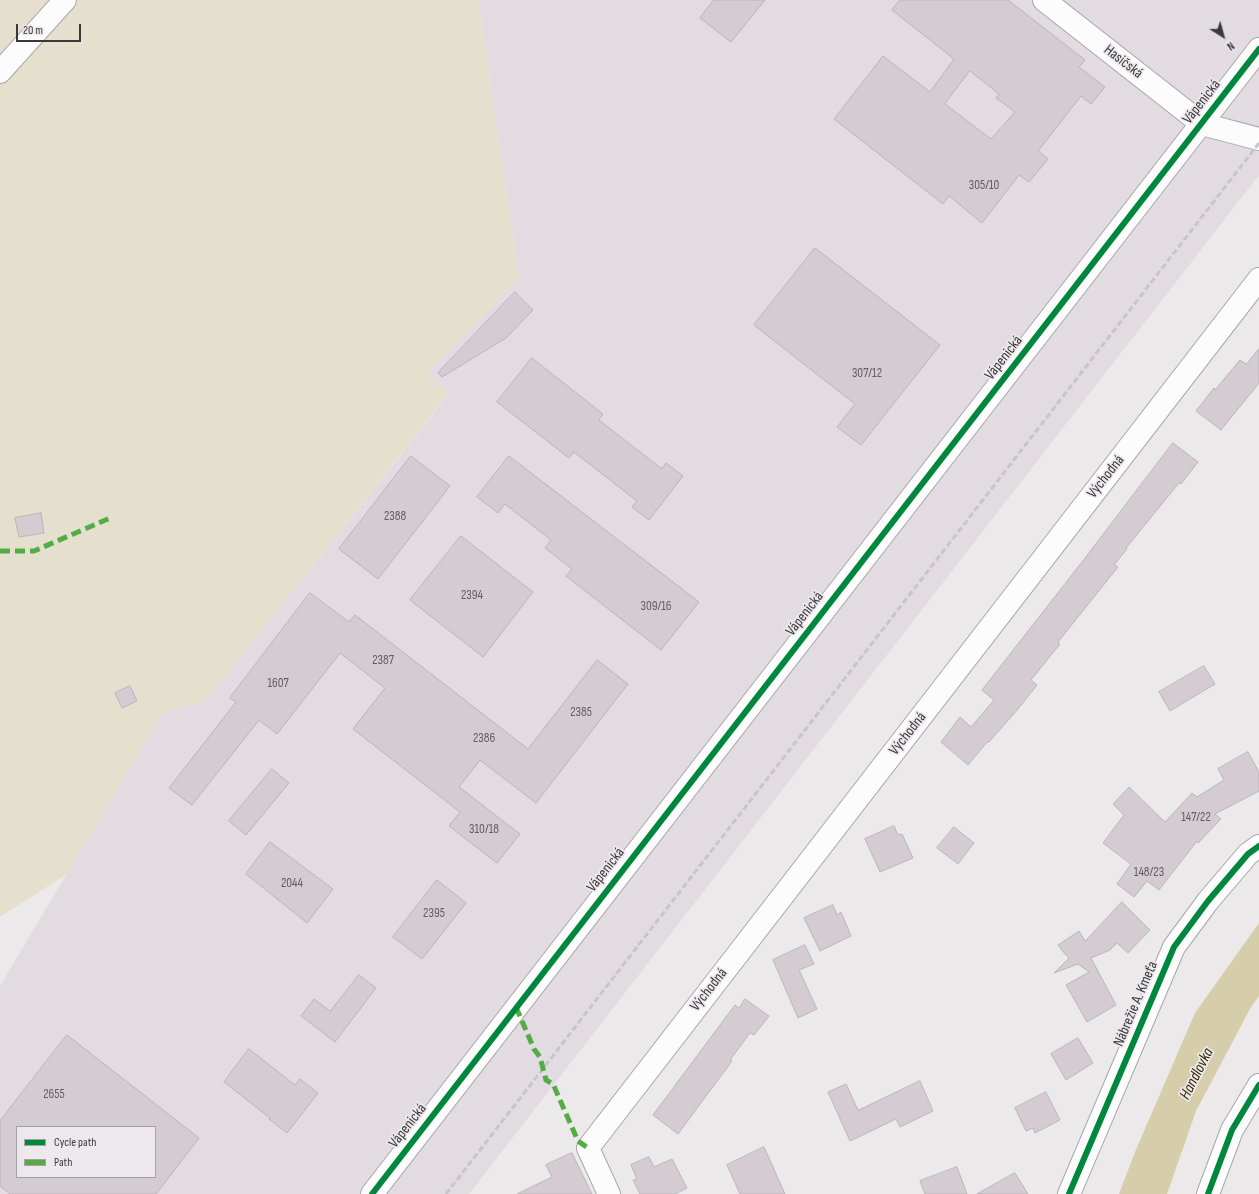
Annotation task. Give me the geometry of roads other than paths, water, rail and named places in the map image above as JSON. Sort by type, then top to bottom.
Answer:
[{"type":"street","points":[[0,72],[65,0]]},
{"type":"street","name":"Hasičská","points":[[1044,0],[1202,124]]},
{"type":"street","name":"Vápenická","points":[[372,1194],[1259,49]]},
{"type":"street","points":[[1202,124],[1259,139]]},
{"type":"street","name":"Východná","points":[[609,1194],[588,1148],[1259,279]]},
{"type":"street","name":"Nábrežie A. Kmeťa","points":[[1069,1194],[1174,947],[1208,901],[1248,854],[1259,846]]},
{"type":"street","points":[[1208,1194],[1232,1130],[1259,1085]]},
{"type":"water","name":"Handlovka","points":[[1259,923],[1259,996],[1251,1007],[1196,1111],[1167,1194],[1119,1194],[1135,1152],[1195,1013]]},
{"type":"railway","points":[[446,1194],[1259,143]]}]
